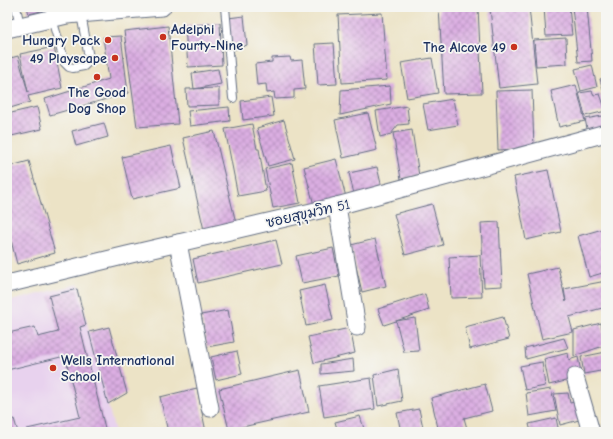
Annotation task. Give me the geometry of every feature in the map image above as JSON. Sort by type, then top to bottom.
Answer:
[{"type":"street","points":[[14,28],[66,14],[162,7]]},
{"type":"street","name":"ซอยสุขุมวิท 51","points":[[7,284],[337,206],[606,133]]},
{"type":"street","points":[[337,206],[357,327]]},
{"type":"street","points":[[178,243],[210,408]]},
{"type":"street","points":[[575,377],[591,432]]},
{"type":"lane","points":[[14,28],[16,7]]},
{"type":"lane","points":[[225,7],[233,98]]},
{"type":"lane","points":[[66,14],[89,58],[84,66],[73,68],[69,67],[66,63],[66,14]]},
{"type":"shaded area","name":"Wells International School","points":[[79,284],[89,332],[115,432],[7,432],[7,302]]},
{"type":"building","points":[[27,7],[54,7],[54,8],[29,14]]},
{"type":"building","points":[[478,7],[482,93],[444,94],[439,8]]},
{"type":"building","name":"The Alcove 49","points":[[529,7],[537,84],[499,88],[490,9]]},
{"type":"building","points":[[544,7],[569,7],[572,35],[546,36]]},
{"type":"building","points":[[572,7],[587,7],[592,61],[578,62]]},
{"type":"building","points":[[382,13],[387,80],[342,83],[338,15]]},
{"type":"building","points":[[244,16],[247,45],[230,51],[228,18]]},
{"type":"building","points":[[220,23],[222,65],[188,67],[185,26]]},
{"type":"building","points":[[168,26],[178,124],[137,127],[124,31]]},
{"type":"building","name":"49 Playscape","points":[[121,36],[128,93],[50,115],[45,99],[109,79],[103,37]]},
{"type":"building","points":[[566,38],[567,64],[536,66],[534,40]]},
{"type":"building","points":[[334,43],[337,84],[318,85],[315,44]]},
{"type":"building","points":[[54,47],[62,88],[28,96],[30,102],[7,109],[7,59],[18,56],[28,92],[20,54]]},
{"type":"building","points":[[290,57],[291,61],[302,60],[305,89],[294,90],[294,98],[275,99],[274,92],[267,93],[266,84],[257,85],[255,64],[272,62],[272,58]]},
{"type":"building","points":[[432,58],[438,93],[407,98],[401,63]]},
{"type":"building","points":[[592,65],[597,87],[581,91],[575,69]]},
{"type":"building","points":[[218,69],[221,84],[194,89],[192,73]]},
{"type":"building","points":[[606,77],[606,99],[600,79]]},
{"type":"building","points":[[576,85],[585,121],[559,127],[551,91]]},
{"type":"building","points":[[390,86],[391,104],[340,115],[341,90]]},
{"type":"building","points":[[219,88],[219,105],[187,106],[186,89]]},
{"type":"building","points":[[532,90],[534,148],[498,150],[496,91]]},
{"type":"building","points":[[592,91],[594,95],[600,94],[606,111],[585,116],[579,93]]},
{"type":"building","points":[[271,97],[274,116],[243,120],[241,101]]},
{"type":"building","points":[[453,99],[458,125],[428,130],[423,104]]},
{"type":"building","points":[[407,106],[409,124],[398,125],[391,134],[380,137],[376,111]]},
{"type":"building","points":[[37,107],[42,129],[7,137],[7,114]]},
{"type":"building","points":[[229,107],[230,121],[190,126],[188,111]]},
{"type":"building","points":[[368,113],[377,150],[343,158],[335,120]]},
{"type":"building","points":[[602,116],[606,127],[588,133],[585,119]]},
{"type":"building","points":[[284,120],[295,159],[268,166],[257,128]]},
{"type":"building","points":[[104,123],[108,137],[76,146],[72,131]]},
{"type":"building","points":[[252,124],[257,149],[259,149],[266,191],[238,196],[225,129]]},
{"type":"building","points":[[412,130],[419,176],[401,179],[393,133]]},
{"type":"building","points":[[214,131],[236,223],[204,230],[183,138]]},
{"type":"building","points":[[171,146],[181,188],[132,199],[122,157]]},
{"type":"building","points":[[336,159],[347,201],[315,209],[304,167]]},
{"type":"building","points":[[29,161],[55,253],[17,264],[7,225],[7,167]]},
{"type":"building","points":[[292,163],[300,203],[273,208],[265,169]]},
{"type":"building","points":[[377,167],[383,192],[355,198],[349,173]]},
{"type":"building","points":[[548,170],[561,232],[526,240],[514,177]]},
{"type":"building","points":[[432,204],[443,245],[405,255],[394,214]]},
{"type":"building","points":[[499,222],[502,286],[484,287],[481,223]]},
{"type":"building","points":[[606,228],[606,272],[589,277],[578,236]]},
{"type":"building","points":[[375,239],[386,286],[362,292],[351,245]]},
{"type":"building","points":[[276,240],[282,264],[198,283],[193,259]]},
{"type":"building","points":[[333,248],[339,276],[302,283],[296,256]]},
{"type":"building","points":[[480,255],[482,297],[451,298],[449,257]]},
{"type":"building","points":[[558,267],[566,302],[564,289],[606,281],[606,307],[569,317],[573,332],[542,339],[527,274]]},
{"type":"building","points":[[325,285],[333,320],[306,326],[299,291]]},
{"type":"building","points":[[77,289],[86,325],[80,327],[106,432],[28,432],[27,429],[80,417],[65,356],[7,370],[7,343],[10,343],[8,333],[35,327],[38,337],[58,332],[49,296]]},
{"type":"building","points":[[425,294],[429,310],[384,325],[378,309]]},
{"type":"building","points":[[228,310],[234,342],[207,347],[201,315]]},
{"type":"building","points":[[503,317],[509,339],[470,349],[465,327]]},
{"type":"building","points":[[415,318],[419,351],[404,352],[396,321]]},
{"type":"building","points":[[601,323],[606,345],[574,356],[574,330]]},
{"type":"building","points":[[109,327],[127,393],[108,404],[89,332]]},
{"type":"building","points":[[350,328],[355,353],[314,363],[308,337]]},
{"type":"building","points":[[564,338],[568,348],[526,359],[525,348]]},
{"type":"building","points":[[237,351],[242,374],[216,380],[211,357]]},
{"type":"building","points":[[606,352],[606,370],[584,374],[581,357]]},
{"type":"building","points":[[568,353],[569,360],[578,357],[582,377],[549,385],[544,359]]},
{"type":"building","points":[[353,359],[354,371],[321,374],[321,364]]},
{"type":"building","points":[[542,362],[545,386],[525,390],[520,366]]},
{"type":"building","points":[[398,369],[402,401],[378,406],[374,375]]},
{"type":"building","points":[[300,370],[309,412],[229,430],[219,389]]},
{"type":"building","points":[[371,378],[375,409],[324,417],[319,386]]},
{"type":"building","points":[[485,384],[492,411],[464,418],[468,432],[439,432],[431,398]]},
{"type":"building","points":[[197,388],[206,432],[168,432],[160,397]]},
{"type":"building","points":[[551,389],[556,411],[529,416],[526,393]]},
{"type":"building","points":[[568,393],[570,403],[579,401],[583,419],[560,425],[554,394]]},
{"type":"building","points":[[419,409],[424,432],[401,432],[397,413]]},
{"type":"building","points":[[360,416],[365,432],[338,432],[335,422]]},
{"type":"building","points":[[556,418],[559,432],[531,432],[529,424]]},
{"type":"building","points":[[14,419],[18,432],[7,432],[7,421]]},
{"type":"place","name":"Adelphi Fourty-Nine","points":[[163,37]]},
{"type":"place","name":"Hungry Pack","points":[[108,40]]},
{"type":"place","name":"The Alcove 49","points":[[514,47]]},
{"type":"place","name":"49 Playscape","points":[[115,58]]},
{"type":"place","name":"The Good Dog Shop","points":[[97,77]]},
{"type":"place","name":"Wells International School","points":[[53,368]]}]
